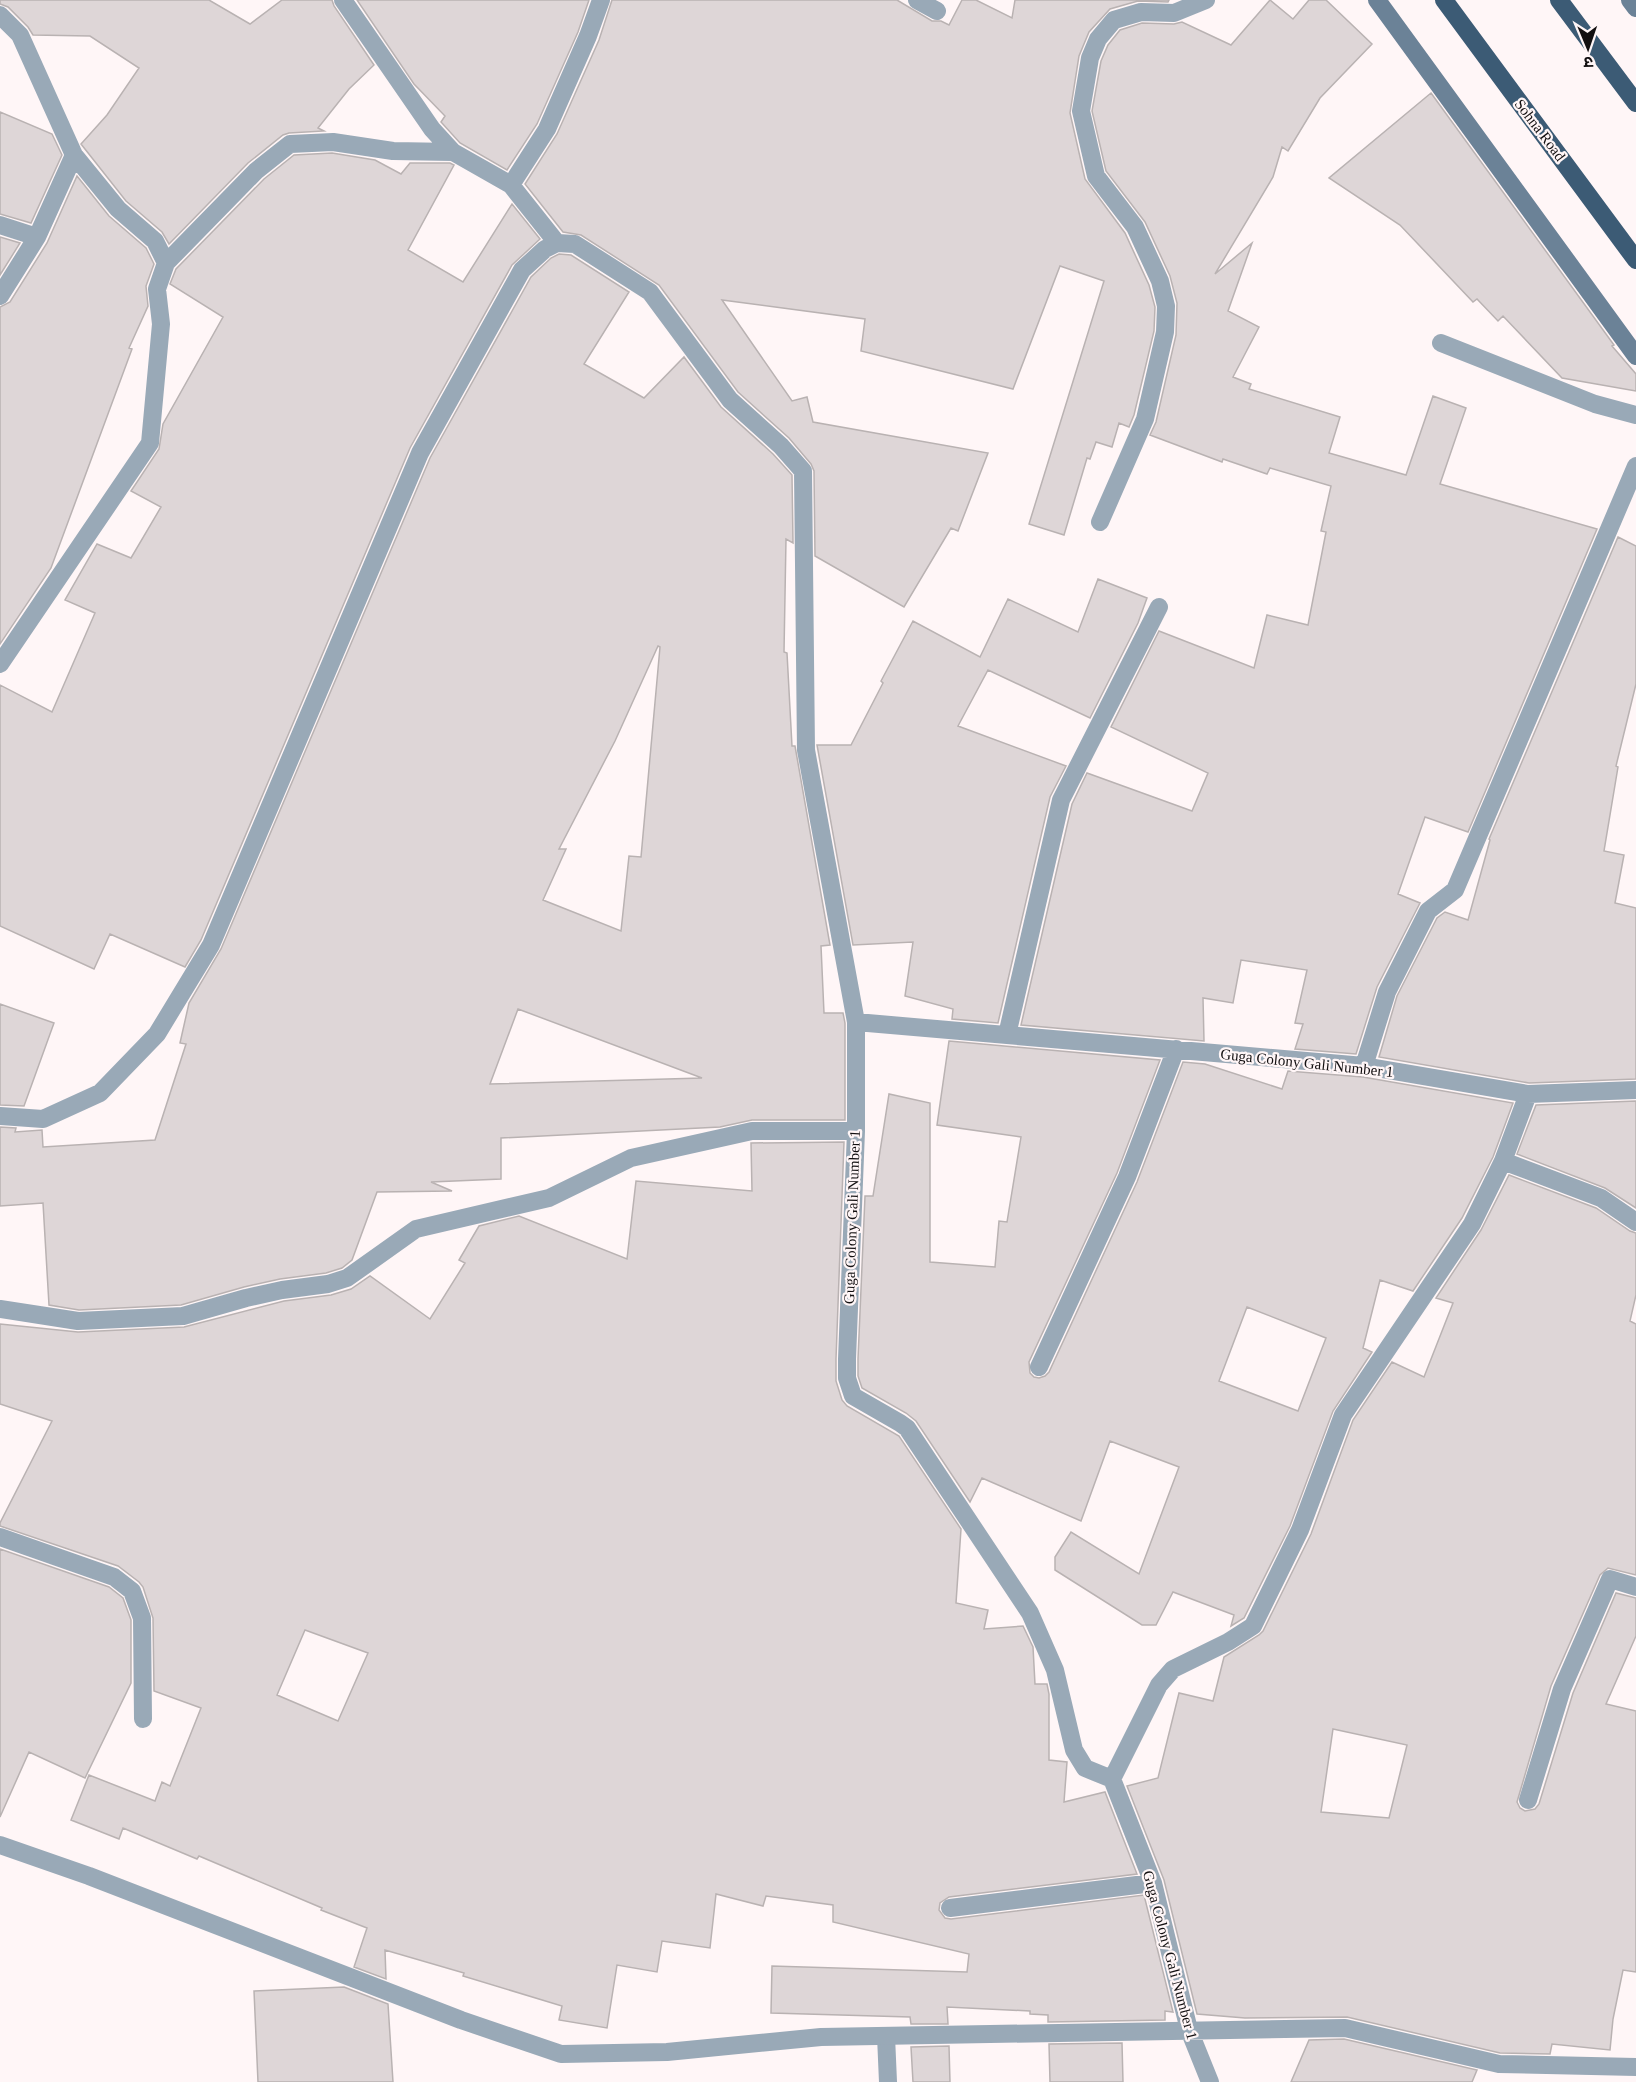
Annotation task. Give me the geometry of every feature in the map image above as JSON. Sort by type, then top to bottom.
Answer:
[{"type":"highway","name":"Sohna Road","points":[[1444,0],[1636,260]]},
{"type":"highway","points":[[1559,0],[1636,103]]},
{"type":"main road","points":[[1377,0],[1636,356]]},
{"type":"main road","points":[[1630,0],[1636,8]]},
{"type":"street","points":[[343,0],[432,129],[453,152],[512,185],[557,243]]},
{"type":"street","points":[[512,185],[547,129],[588,36],[601,0]]},
{"type":"street","points":[[917,0],[937,11]]},
{"type":"street","points":[[1100,522],[1144,420],[1166,332],[1166,306],[1160,281],[1135,227],[1096,176],[1081,111],[1090,58],[1098,39],[1114,20],[1141,12],[1174,13],[1206,0]]},
{"type":"street","points":[[0,15],[20,35],[74,155],[118,209],[154,241],[166,263]]},
{"type":"street","points":[[0,664],[150,443],[161,324],[158,289],[166,263],[256,171],[290,144],[333,142],[393,151],[453,152]]},
{"type":"street","points":[[0,296],[37,237],[74,155]]},
{"type":"street","points":[[0,225],[37,237]]},
{"type":"street","points":[[0,1116],[43,1119],[100,1093],[156,1034],[212,945],[420,453],[522,270],[545,249],[557,243],[575,244],[650,292],[730,400],[781,446],[803,471],[806,750],[856,1022]]},
{"type":"street","points":[[1442,343],[1594,404],[1636,415]]},
{"type":"street","points":[[1364,1066],[1387,992],[1428,911],[1455,890],[1636,466]]},
{"type":"street","points":[[1007,1035],[1061,800],[1159,607]]},
{"type":"street","name":"Guga Colony Gali Number 1","points":[[1210,2082],[1189,2030],[1152,1883],[1112,1779],[1085,1768],[1074,1750],[1055,1670],[1030,1613],[907,1428],[853,1396],[847,1378],[847,1359],[856,1131],[856,1022],[1364,1066],[1528,1094],[1636,1090]]},
{"type":"street","points":[[1039,1367],[1127,1177],[1176,1049]]},
{"type":"street","points":[[1112,1779],[1159,1685],[1173,1669],[1228,1642],[1253,1626],[1300,1530],[1343,1415],[1472,1224],[1503,1161],[1528,1094]]},
{"type":"street","points":[[0,1309],[78,1321],[183,1316],[246,1298],[282,1290],[328,1284],[346,1278],[416,1229],[549,1198],[631,1158],[752,1131],[856,1131]]},
{"type":"street","points":[[1503,1161],[1601,1198],[1636,1222]]},
{"type":"street","points":[[0,1537],[114,1577],[132,1591],[142,1618],[143,1719]]},
{"type":"street","points":[[1528,1800],[1562,1689],[1610,1579],[1636,1587]]},
{"type":"street","points":[[0,1845],[89,1876],[461,2020],[561,2054],[667,2052],[821,2037],[1345,2028],[1498,2064],[1636,2067]]},
{"type":"street","points":[[950,1908],[1152,1883]]},
{"type":"street","points":[[886,2036],[888,2082]]},
{"type":"building","points":[[0,0],[209,0],[250,24],[282,0],[332,0],[374,65],[349,89],[318,128],[324,131],[283,135],[248,163],[169,244],[162,232],[126,201],[81,144],[107,115],[139,68],[90,36],[33,35],[8,7],[0,4]]},
{"type":"building","points":[[357,0],[589,0],[578,32],[537,124],[507,170],[460,143],[441,122],[445,116],[414,84]]},
{"type":"building","points":[[612,0],[897,0],[932,21],[941,21],[949,25],[962,0],[976,0],[1012,18],[1015,0],[1169,0],[1168,2],[1138,1],[1110,9],[1089,32],[1079,56],[1070,113],[1085,179],[1125,233],[1149,285],[1155,307],[1154,331],[1134,415],[1129,427],[1119,423],[1112,447],[1096,442],[1090,459],[1087,458],[1064,535],[1029,524],[1104,281],[1060,266],[1013,389],[861,351],[865,319],[722,300],[792,401],[807,397],[813,422],[988,453],[958,531],[951,528],[904,607],[815,556],[814,471],[811,464],[789,438],[738,392],[659,285],[581,235],[563,232],[525,184],[557,134],[599,40]]},
{"type":"building","points":[[1270,0],[1293,19],[1309,0],[1326,0],[1372,44],[1320,98],[1288,151],[1282,147],[1273,177],[1215,274],[1252,243],[1228,311],[1259,327],[1233,377],[1251,384],[1249,389],[1340,417],[1329,453],[1406,475],[1433,396],[1466,408],[1440,484],[1597,529],[1468,832],[1425,817],[1398,894],[1420,903],[1377,987],[1356,1054],[1295,1049],[1303,1024],[1295,1023],[1307,970],[1241,960],[1233,1003],[1203,998],[1204,1041],[1021,1025],[1072,804],[1087,773],[1192,811],[1208,773],[1111,727],[1159,631],[1254,668],[1267,615],[1308,625],[1326,532],[1321,531],[1331,486],[1270,468],[1267,474],[1223,459],[1222,462],[1150,435],[1156,422],[1176,335],[1177,303],[1170,276],[1145,222],[1106,171],[1092,111],[1101,61],[1108,45],[1120,30],[1142,23],[1182,22],[1231,45]]},
{"type":"building","points":[[1431,93],[1614,345],[1612,346],[1636,374],[1636,391],[1562,378],[1503,316],[1498,321],[1477,299],[1473,302],[1400,225],[1329,178]]},
{"type":"building","points":[[0,112],[52,134],[62,155],[31,223],[0,214]]},
{"type":"building","points":[[332,153],[375,160],[401,174],[410,163],[450,163],[454,165],[408,250],[463,282],[512,204],[540,239],[512,265],[410,448],[201,940],[185,967],[110,934],[94,969],[0,926],[0,685],[52,712],[95,613],[65,600],[97,544],[131,558],[161,507],[131,491],[159,449],[163,424],[223,317],[170,284],[176,269],[264,179],[294,155]]},
{"type":"building","points":[[77,176],[109,216],[146,248],[154,264],[146,286],[148,306],[129,348],[132,349],[51,568],[0,644],[0,307],[10,302],[47,243]]},
{"type":"building","points":[[0,237],[20,243],[0,275]]},
{"type":"building","points":[[559,254],[571,255],[629,292],[584,364],[644,398],[684,357],[721,407],[773,454],[792,475],[793,543],[786,539],[784,652],[787,653],[792,746],[795,746],[830,945],[821,946],[824,1013],[843,1013],[845,1023],[845,1120],[752,1120],[720,1127],[501,1138],[501,1179],[431,1182],[452,1191],[377,1192],[352,1260],[342,1268],[326,1273],[280,1279],[244,1287],[181,1305],[79,1310],[49,1305],[43,1203],[0,1206],[0,1127],[16,1128],[15,1132],[42,1130],[43,1147],[155,1140],[186,1044],[180,1043],[189,1003],[221,949],[430,458],[531,277],[551,258]],"holes":[[[658,646],[660,647],[641,857],[629,856],[621,931],[543,900],[566,849],[559,849],[615,741]],[[518,1009],[702,1078],[490,1084]]]},
{"type":"building","points":[[1618,537],[1636,546],[1636,684],[1616,766],[1618,767],[1604,851],[1624,855],[1615,903],[1636,908],[1636,1079],[1529,1083],[1379,1057],[1397,996],[1437,918],[1445,912],[1468,920],[1489,839]]},
{"type":"building","points":[[1098,579],[1147,598],[1138,623],[1090,718],[988,670],[958,726],[1066,766],[1050,797],[998,1023],[952,1019],[953,1009],[905,996],[913,942],[853,945],[817,745],[851,745],[913,621],[980,657],[1008,599],[1078,632]]},
{"type":"building","points":[[0,1004],[54,1023],[24,1106],[0,1105]]},
{"type":"building","points":[[949,1041],[1160,1060],[1117,1173],[1029,1362],[1030,1373],[1039,1378],[1049,1372],[1137,1182],[1183,1062],[1205,1064],[1282,1089],[1288,1071],[1363,1077],[1513,1103],[1493,1157],[1462,1218],[1413,1291],[1380,1280],[1363,1348],[1372,1352],[1333,1411],[1290,1526],[1244,1618],[1231,1626],[1234,1615],[1173,1592],[1156,1625],[1142,1625],[1055,1570],[1055,1557],[1071,1532],[1139,1574],[1179,1467],[1110,1441],[1081,1521],[982,1478],[970,1502],[916,1421],[862,1388],[858,1376],[858,1359],[865,1196],[873,1196],[889,1094],[930,1103],[930,1262],[995,1267],[999,1221],[1007,1222],[1021,1137],[937,1125]],"holes":[[[1247,1307],[1326,1338],[1298,1411],[1219,1381]]]},
{"type":"building","points":[[1636,1101],[1636,1208],[1605,1188],[1517,1154],[1536,1105]]},
{"type":"building","points":[[844,1142],[836,1359],[836,1381],[842,1400],[847,1406],[899,1436],[961,1529],[956,1603],[988,1610],[984,1629],[1023,1626],[1033,1647],[1035,1684],[1047,1684],[1049,1694],[1049,1760],[1067,1762],[1064,1802],[1105,1792],[1137,1874],[949,1897],[940,1903],[939,1910],[945,1918],[951,1919],[1144,1895],[1173,2012],[1165,2011],[1165,2020],[1048,2022],[1048,2015],[1030,2014],[1030,2011],[947,2007],[948,2024],[911,2024],[910,2017],[771,2013],[772,1966],[967,1972],[969,1954],[833,1922],[833,1905],[766,1896],[763,1906],[716,1894],[710,1948],[662,1941],[657,1972],[617,1965],[607,2028],[559,2020],[562,2006],[463,1976],[464,1973],[385,1950],[386,1979],[354,1967],[367,1928],[199,1856],[197,1859],[123,1828],[119,1839],[71,1820],[89,1775],[155,1801],[162,1782],[170,1786],[201,1708],[154,1691],[153,1618],[143,1587],[139,1582],[118,1566],[0,1526],[52,1421],[0,1404],[0,1324],[78,1332],[184,1327],[284,1301],[331,1295],[351,1289],[370,1276],[430,1319],[465,1263],[459,1260],[479,1226],[519,1216],[627,1259],[636,1181],[752,1191],[751,1143]],"holes":[[[305,1630],[368,1653],[338,1721],[277,1695]]]},
{"type":"building","points":[[1509,1175],[1596,1208],[1636,1233],[1636,1295],[1630,1321],[1636,1324],[1636,1575],[1608,1568],[1600,1575],[1551,1686],[1517,1802],[1525,1811],[1535,1809],[1539,1804],[1573,1693],[1616,1593],[1636,1598],[1636,1636],[1606,1704],[1636,1711],[1636,1972],[1623,1970],[1613,2019],[1610,2050],[1552,2044],[1550,2054],[1500,2053],[1347,2017],[1245,2018],[1197,2014],[1164,1880],[1127,1786],[1158,1778],[1179,1693],[1213,1701],[1224,1657],[1263,1631],[1311,1534],[1353,1420],[1392,1362],[1424,1377],[1453,1303],[1436,1298],[1481,1230]],"holes":[[[1333,1729],[1407,1745],[1389,1818],[1321,1812]]]},
{"type":"building","points":[[0,1549],[109,1587],[123,1598],[131,1620],[131,1683],[85,1778],[29,1752],[0,1817]]},
{"type":"building","points":[[344,1987],[388,2004],[393,2082],[258,2082],[254,1991]]},
{"type":"building","points":[[1344,2039],[1477,2070],[1472,2082],[1291,2082],[1309,2040]]},
{"type":"building","points":[[1122,2043],[1123,2082],[1050,2082],[1049,2044]]},
{"type":"building","points":[[949,2046],[950,2082],[913,2082],[911,2047]]}]
